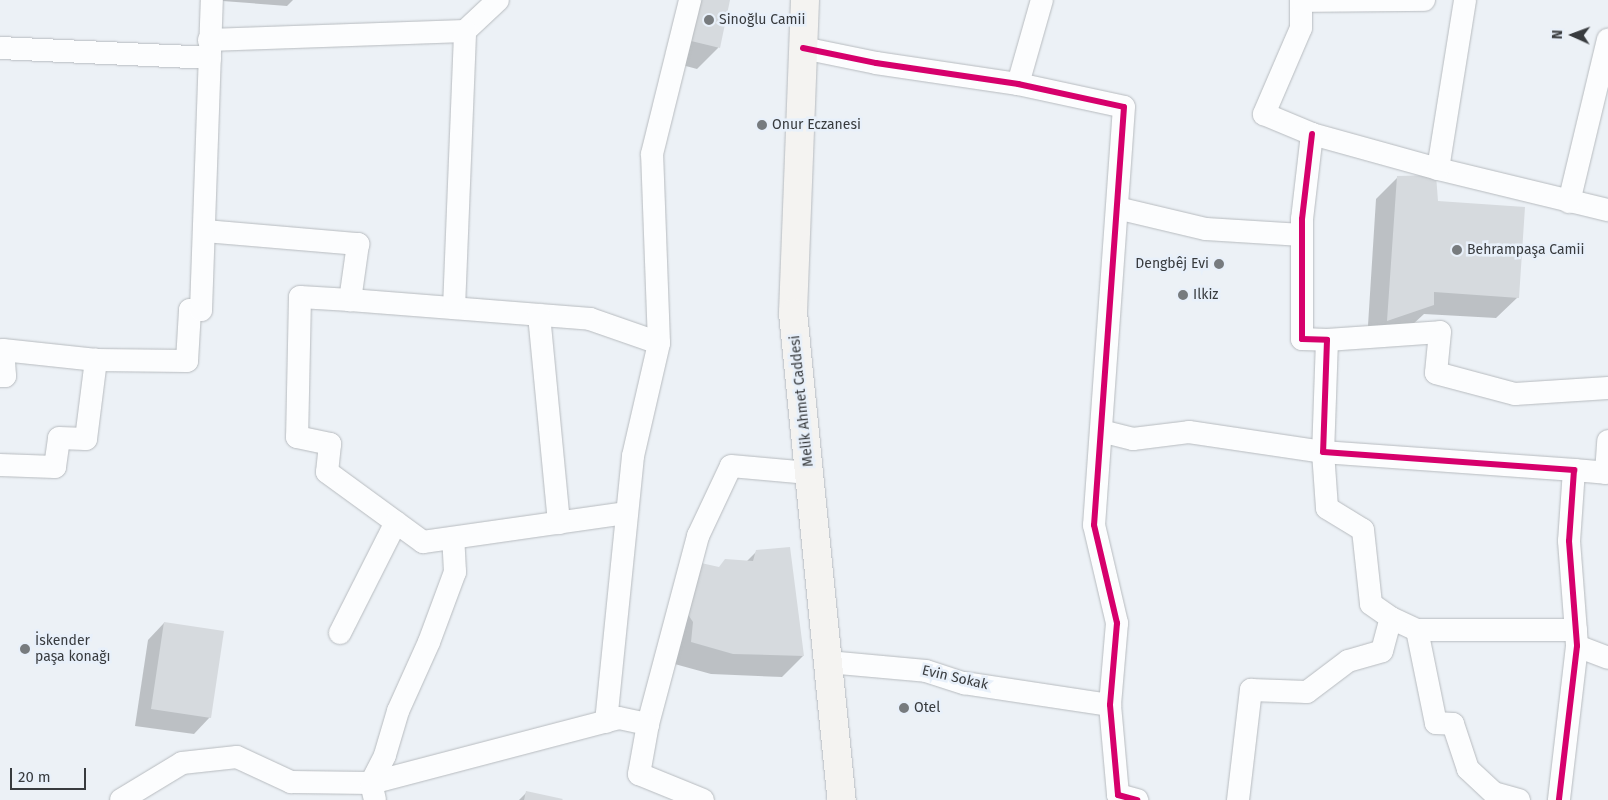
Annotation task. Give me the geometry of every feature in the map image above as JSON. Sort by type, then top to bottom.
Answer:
[{"type":"street","points":[[0,376],[5,376],[3,350],[96,360],[187,360],[190,310],[201,310],[212,0]]},
{"type":"street","points":[[0,48],[210,49],[465,31],[498,0]]},
{"type":"street","points":[[606,722],[633,456],[659,343],[652,154],[690,0]]},
{"type":"street","name":"Melik Ahmet Caddesi","points":[[804,0],[793,313],[842,800]]},
{"type":"street","points":[[1018,84],[1042,0]]},
{"type":"street","points":[[1424,0],[1301,1],[1301,28],[1264,114],[1312,134],[1438,169],[1608,210]]},
{"type":"street","points":[[1438,169],[1464,0]]},
{"type":"street","points":[[454,308],[465,31]]},
{"type":"street","points":[[1569,202],[1608,40]]},
{"type":"street","points":[[803,48],[876,63],[1018,84],[1124,107],[1094,524],[1117,623],[1110,705],[1118,795],[1137,800]]},
{"type":"street","points":[[1312,134],[1302,235],[1302,339],[1327,340],[1440,332],[1436,373],[1515,394],[1608,388]]},
{"type":"street","points":[[1117,208],[1206,229],[1302,235]]},
{"type":"street","points":[[205,231],[358,244],[350,300]]},
{"type":"street","points":[[627,513],[423,542],[327,472],[330,444],[297,437],[300,297],[590,319],[659,343]]},
{"type":"street","points":[[539,315],[559,523]]},
{"type":"street","points":[[1327,340],[1324,452],[1328,508],[1363,530],[1371,604],[1391,618],[1417,630],[1576,638],[1608,658]]},
{"type":"street","points":[[0,464],[55,467],[59,438],[86,439],[96,360]]},
{"type":"street","points":[[1101,431],[1133,439],[1189,432],[1324,452],[1606,473],[1608,441]]},
{"type":"street","points":[[703,800],[638,774],[648,724],[698,536],[731,466],[809,473]]},
{"type":"street","points":[[1559,800],[1576,638],[1568,541],[1574,470]]},
{"type":"street","points":[[340,633],[396,522]]},
{"type":"street","points":[[373,792],[455,572],[453,538]]},
{"type":"street","points":[[1238,800],[1250,690],[1307,692],[1348,661],[1382,651],[1391,618]]},
{"type":"street","points":[[1417,630],[1436,723],[1453,724],[1468,769],[1494,793],[1519,800]]},
{"type":"street","name":"Evin Sokak","points":[[828,662],[926,670],[964,683],[1110,705]]},
{"type":"street","points":[[121,800],[182,763],[237,757],[292,782],[373,792],[619,718],[648,724]]},
{"type":"building","name":"Sinoğlu Camii","points":[[696,0],[730,0],[720,48],[687,40]]},
{"type":"building","name":"Behrampaşa Camii","points":[[1436,175],[1438,201],[1525,207],[1519,298],[1434,292],[1434,305],[1387,321],[1397,176]]},
{"type":"building","points":[[790,547],[804,656],[733,654],[691,642],[693,622],[687,613],[701,563],[719,567],[725,559],[753,561],[756,550]]},
{"type":"building","points":[[164,622],[224,631],[211,718],[151,709]]},
{"type":"building","points":[[526,791],[563,799],[524,800]]},
{"type":"cycle path","points":[[803,48],[876,63],[1018,84],[1124,107],[1094,525],[1117,623],[1110,705],[1118,795],[1137,800]]},
{"type":"cycle path","points":[[1312,134],[1302,219],[1302,339],[1327,340],[1323,452],[1574,470],[1569,541],[1577,646],[1559,800]]},
{"type":"place","name":"Sinoğlu Camii","points":[[709,20]]},
{"type":"place","name":"Onur Eczanesi","points":[[762,125]]},
{"type":"place","name":"Behrampaşa Camii","points":[[1457,250]]},
{"type":"place","name":"Dengbêj Evi","points":[[1219,264]]},
{"type":"place","name":"Ilkiz","points":[[1183,295]]},
{"type":"place","name":"İskender paşa konağı","points":[[25,649]]},
{"type":"place","name":"Otel","points":[[904,708]]}]
